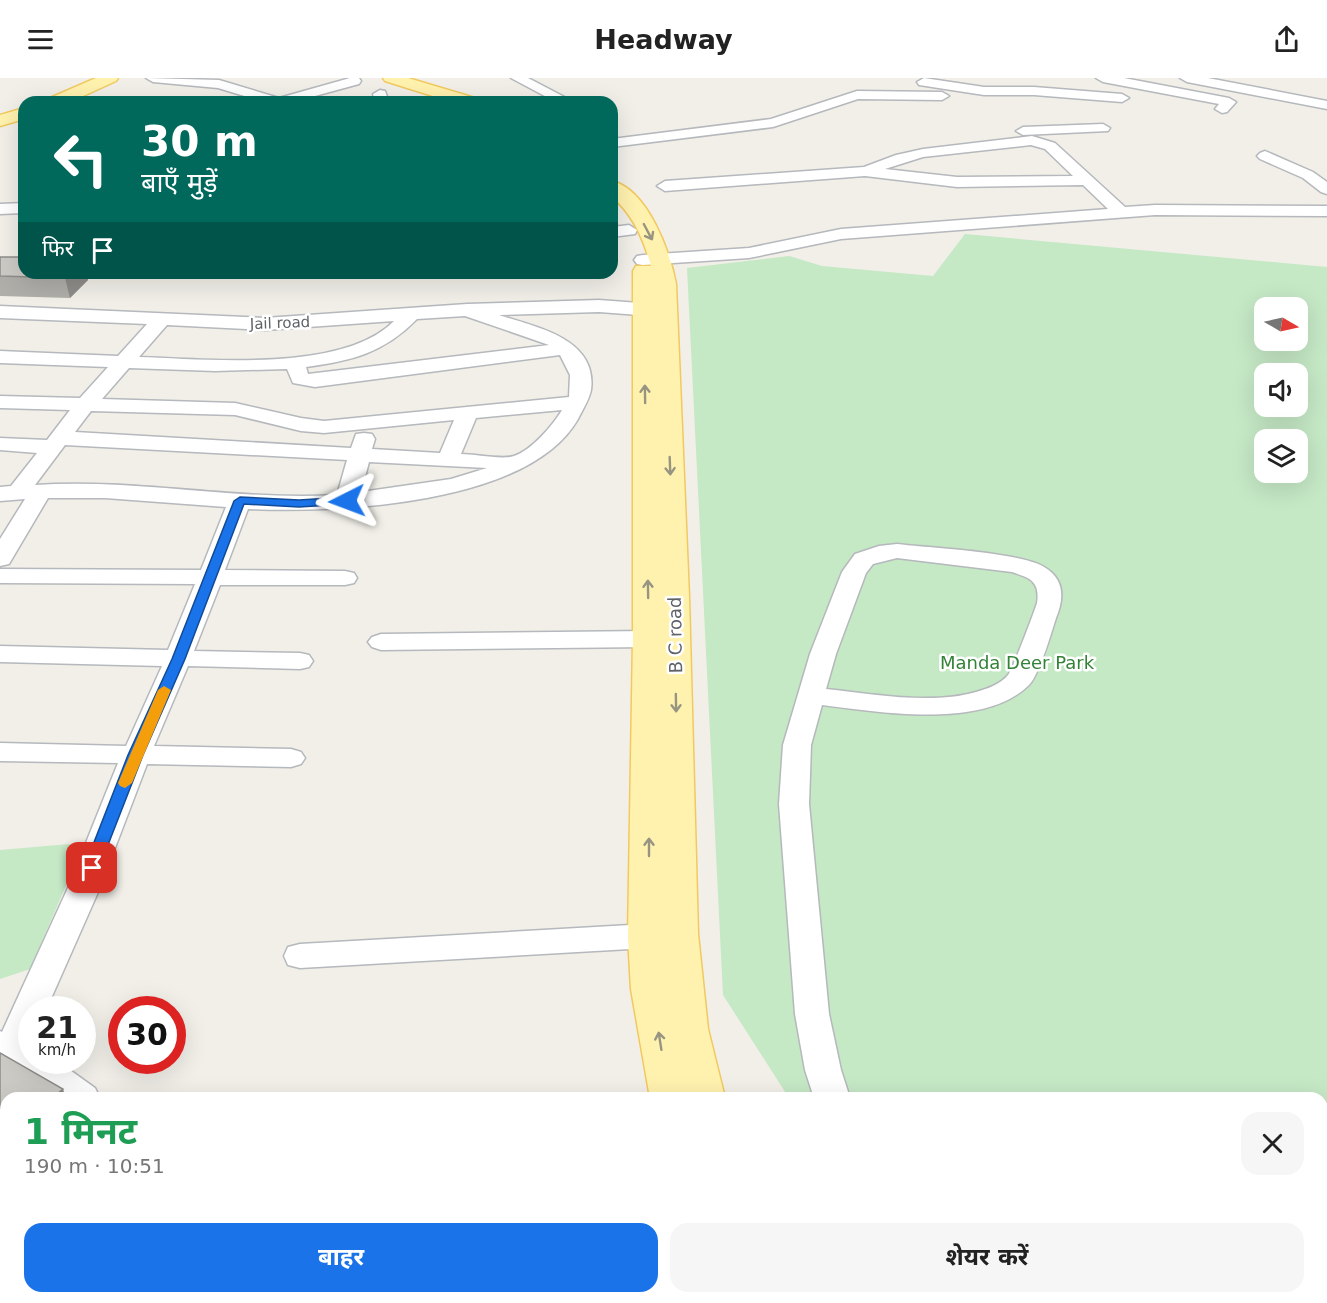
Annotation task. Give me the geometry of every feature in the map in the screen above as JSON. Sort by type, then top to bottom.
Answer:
[{"type":"main road","points":[[70,96],[110,78]]},
{"type":"main road","points":[[372,78],[430,96]]},
{"type":"main road","points":[[391,78],[450,96]]},
{"type":"main road","points":[[0,121],[18,115]]},
{"type":"main road","points":[[618,193],[636,211],[649,229],[652,259]]},
{"type":"main road","points":[[618,222],[652,259]]},
{"type":"main road","name":"B C road","points":[[652,259],[660,550],[663,935],[702,1092]]},
{"type":"main road","points":[[660,550],[649,639],[663,935],[652,989],[671,1092]]},
{"type":"street","points":[[153,78],[219,84],[259,96]]},
{"type":"street","points":[[518,78],[555,96]]},
{"type":"street","points":[[1103,78],[1229,102],[1222,109]]},
{"type":"street","points":[[1187,78],[1327,105]]},
{"type":"street","points":[[1259,78],[1318,89]]},
{"type":"street","points":[[1064,93],[1083,82],[1072,80]]},
{"type":"street","points":[[300,96],[354,81]]},
{"type":"street","points":[[910,81],[967,83],[1122,98]]},
{"type":"street","points":[[618,142],[773,123],[857,95],[942,96]]},
{"type":"street","points":[[962,133],[1103,128]]},
{"type":"street","points":[[1050,146],[1057,129]]},
{"type":"street","points":[[618,134],[645,139]]},
{"type":"street","points":[[866,171],[901,158],[923,153],[1024,140],[1039,141],[1050,146],[1121,212]]},
{"type":"street","points":[[1265,156],[1308,175],[1327,189]]},
{"type":"street","points":[[665,186],[866,171],[957,182],[1086,180]]},
{"type":"street","points":[[0,209],[18,208]]},
{"type":"street","points":[[652,259],[749,253],[860,231],[1121,212],[1185,209],[1327,210]]},
{"type":"street","name":"Jail road","points":[[0,312],[239,324],[302,323],[412,313],[560,307],[614,320],[655,317]]},
{"type":"street","points":[[20,493],[113,492],[299,503],[347,501],[461,484],[489,476],[518,463],[548,441],[565,423],[577,402],[581,376],[577,361],[567,348],[541,334],[467,310]]},
{"type":"street","points":[[0,357],[220,365],[295,363],[341,355],[371,346],[396,332],[412,313]]},
{"type":"street","points":[[0,559],[20,493],[85,405],[161,320]]},
{"type":"street","points":[[295,363],[300,357],[302,323]]},
{"type":"street","points":[[220,365],[239,324]]},
{"type":"street","points":[[295,363],[300,379],[315,381],[567,348]]},
{"type":"street","points":[[0,402],[235,409],[261,413],[312,427],[577,402]]},
{"type":"street","points":[[448,459],[468,413]]},
{"type":"street","points":[[347,501],[369,423]]},
{"type":"street","points":[[0,444],[55,443],[518,463]]},
{"type":"street","points":[[72,1092],[6,1047],[83,890],[240,501]]},
{"type":"street","points":[[811,696],[925,706],[974,702],[997,696],[1011,689],[1020,679],[1049,605],[1050,591],[1045,579],[1034,571],[1015,565],[897,551],[879,553],[864,559],[854,572],[822,654],[797,746],[794,804],[812,1014],[823,1070],[830,1092]]},
{"type":"street","points":[[0,576],[345,578]]},
{"type":"street","points":[[381,642],[649,639]]},
{"type":"street","points":[[0,654],[300,661]]},
{"type":"street","points":[[0,752],[291,758]]},
{"type":"street","points":[[300,957],[663,935]]},
{"type":"green space","name":"Manda Deer Park","points":[[965,234],[1327,267],[1327,1092],[785,1092],[723,995],[687,268],[789,256],[822,266],[933,276]]},
{"type":"green space","points":[[69,844],[80,853],[30,969],[0,979],[0,850]]},
{"type":"building","points":[[0,257],[18,257],[18,277],[0,276]]},
{"type":"building","points":[[0,1053],[18,1063],[18,1074],[37,1074],[63,1089],[59,1092],[0,1092]]},
{"type":"slow traffic","points":[[125,783],[164,690]]},
{"type":"route","points":[[92,868],[240,501],[299,503],[347,501]]}]
